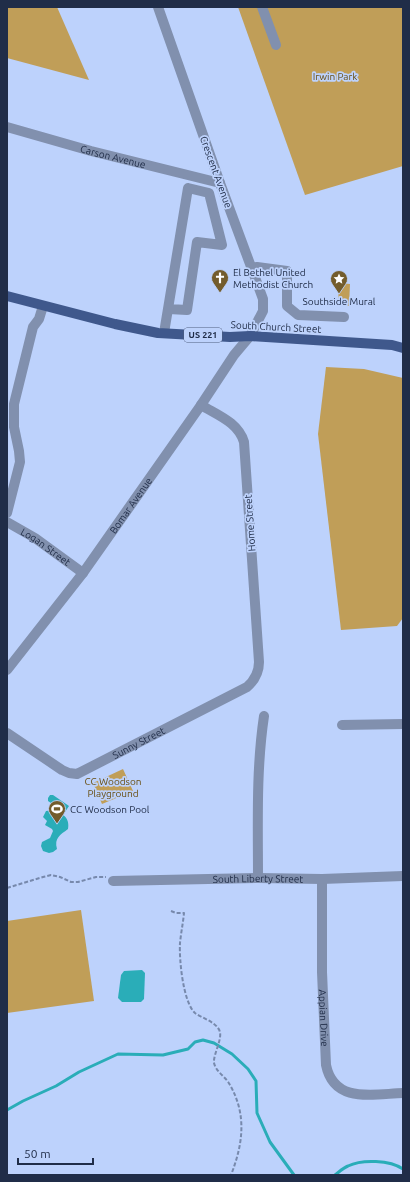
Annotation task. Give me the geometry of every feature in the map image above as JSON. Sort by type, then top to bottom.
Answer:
[{"type":"main road","name":"South Church Street","points":[[7,296],[114,324],[164,333],[230,337],[250,336],[392,345],[403,348]]},
{"type":"street","name":"Crescent Avenue","points":[[158,7],[220,183],[263,299],[263,311],[250,336]]},
{"type":"street","points":[[262,7],[276,45]]},
{"type":"street","name":"Carson Avenue","points":[[7,127],[91,151],[220,183]]},
{"type":"street","points":[[164,333],[188,188],[209,193],[222,245],[197,242],[187,310],[169,308]]},
{"type":"street","points":[[218,230],[235,224]]},
{"type":"street","points":[[177,257],[194,259]]},
{"type":"street","points":[[251,268],[257,267],[287,271],[287,306],[298,315],[344,317]]},
{"type":"street","points":[[7,513],[20,462],[14,427],[14,404],[33,326],[40,319],[43,306]]},
{"type":"street","name":"Bomar Avenue","points":[[7,670],[83,573],[201,405],[234,355],[250,336]]},
{"type":"street","name":"Home Street","points":[[201,405],[232,424],[240,432],[244,442],[259,662]]},
{"type":"street","name":"Logan Street","points":[[7,522],[35,538],[83,573]]},
{"type":"street","name":"Sunny Street","points":[[7,734],[69,774],[77,774],[247,687],[257,676],[259,662]]},
{"type":"street","points":[[258,878],[258,782],[260,745],[264,716]]},
{"type":"street","points":[[342,725],[403,724]]},
{"type":"street","name":"South Liberty Street","points":[[113,881],[258,878],[322,879],[403,876]]},
{"type":"street","name":"Appian Drive","points":[[322,879],[322,972],[328,1073],[336,1086],[350,1093],[403,1093]]},
{"type":"path","points":[[7,888],[51,876],[60,876],[71,882],[78,882],[96,876],[112,877],[113,881]]},
{"type":"path","points":[[171,911],[176,913],[184,913],[180,944],[185,995],[194,1012],[218,1028],[221,1034],[215,1052],[214,1062],[217,1070],[228,1081],[234,1092],[242,1126],[242,1138],[231,1175]]},
{"type":"green space","points":[[7,7],[57,7],[89,80],[7,58]]},
{"type":"green space","name":"Irwin Park","points":[[238,7],[403,7],[403,166],[305,195]]},
{"type":"green space","points":[[339,283],[350,284],[349,306],[338,305]]},
{"type":"green space","points":[[326,367],[364,369],[403,378],[403,618],[397,626],[341,630],[318,434]]},
{"type":"green space","name":"CC Woodson Playground","points":[[123,769],[133,791],[102,804],[93,783]]},
{"type":"green space","points":[[81,910],[94,1001],[7,1013],[7,921]]},
{"type":"shaded area","name":"CC Woodson Pool","points":[[50,795],[53,795],[69,806],[63,815],[68,821],[68,829],[57,839],[57,849],[49,853],[43,851],[41,846],[42,842],[50,838],[53,831],[45,825],[47,821],[43,817],[46,811],[53,810],[55,808],[54,805],[48,801]]},
{"type":"shaded area","points":[[142,970],[145,973],[144,999],[141,1002],[122,1002],[118,998],[121,975],[124,971]]},
{"type":"waterway","points":[[7,1110],[56,1086],[79,1072],[118,1054],[163,1055],[188,1049],[195,1042],[203,1040],[214,1043],[232,1054],[248,1069],[256,1081],[257,1113],[270,1142],[294,1175]]},
{"type":"waterway","points":[[335,1175],[348,1166],[361,1162],[384,1162],[403,1169]]},
{"type":"place","name":"El Bethel United Methodist Church","points":[[220,293]]},
{"type":"place","name":"Southside Mural","points":[[339,294]]},
{"type":"place","name":"CC Woodson Pool","points":[[57,824]]}]
